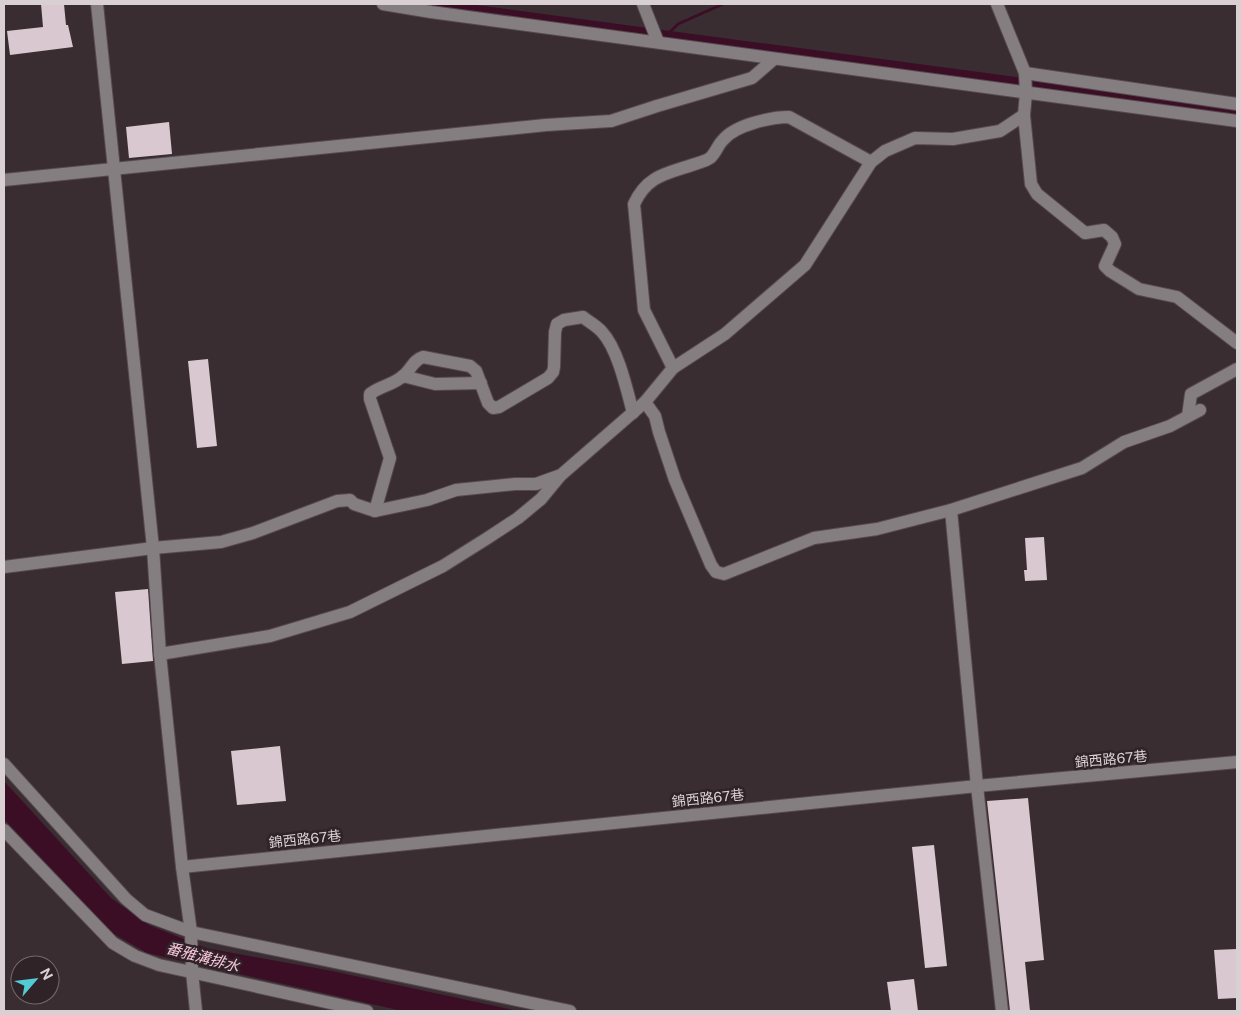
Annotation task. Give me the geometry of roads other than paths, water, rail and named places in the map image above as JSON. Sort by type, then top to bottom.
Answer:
[{"type":"street","points":[[96,4],[153,548],[160,654],[190,932],[196,1011]]},
{"type":"street","points":[[383,4],[432,8],[658,42],[1237,121]]},
{"type":"street","points":[[643,4],[658,42]]},
{"type":"street","points":[[997,4],[1025,74],[1024,115],[1031,184],[1037,194],[1085,233],[1104,230],[1112,237],[1115,244],[1105,266],[1110,271],[1139,289],[1176,297],[1237,342]]},
{"type":"street","points":[[4,180],[546,125],[611,121],[752,78],[774,58]]},
{"type":"street","points":[[1025,74],[1237,104]]},
{"type":"street","points":[[160,654],[270,636],[350,612],[443,566],[486,540],[535,504],[561,475],[645,402],[673,368],[725,334],[805,265],[871,162],[885,151],[915,138],[953,139],[1000,131],[1024,115]]},
{"type":"street","points":[[673,368],[644,310],[634,204],[639,194],[654,178],[710,159],[724,137],[748,125],[769,118],[780,117],[789,117],[871,162]]},
{"type":"street","points":[[375,511],[390,458],[370,394],[374,390],[403,376],[417,359],[423,357],[470,366],[476,371],[488,403],[492,408],[499,407],[548,378],[554,367],[557,324],[564,320],[583,317],[603,332],[613,350],[622,372],[633,413]]},
{"type":"street","points":[[1188,416],[1191,394],[1237,369]]},
{"type":"street","points":[[403,376],[435,384],[481,383]]},
{"type":"street","points":[[645,402],[655,416],[675,480],[711,565],[718,573],[729,573],[814,538],[877,529],[951,510],[1082,468],[1124,442],[1170,426],[1200,410]]},
{"type":"street","points":[[4,567],[153,548],[221,542],[252,533],[337,501],[350,500],[354,504],[375,511],[426,500],[456,490],[515,484],[536,484],[561,475]]},
{"type":"street","points":[[951,510],[977,786],[1002,1011]]},
{"type":"street","name":"錦西路67巷","points":[[182,867],[977,786],[1237,762]]},
{"type":"street","points":[[4,764],[126,899],[145,915],[190,932],[570,1011]]},
{"type":"street","points":[[4,830],[9,844],[113,942],[135,956],[160,965],[367,1011]]},
{"type":"water","name":"番雅溝排水","points":[[4,781],[111,898],[149,925],[206,948],[332,971],[518,1011],[402,1011],[147,953],[114,934],[4,819]]},
{"type":"waterway","points":[[427,4],[1237,112]]},
{"type":"waterway","points":[[666,36],[678,24],[723,4]]}]
